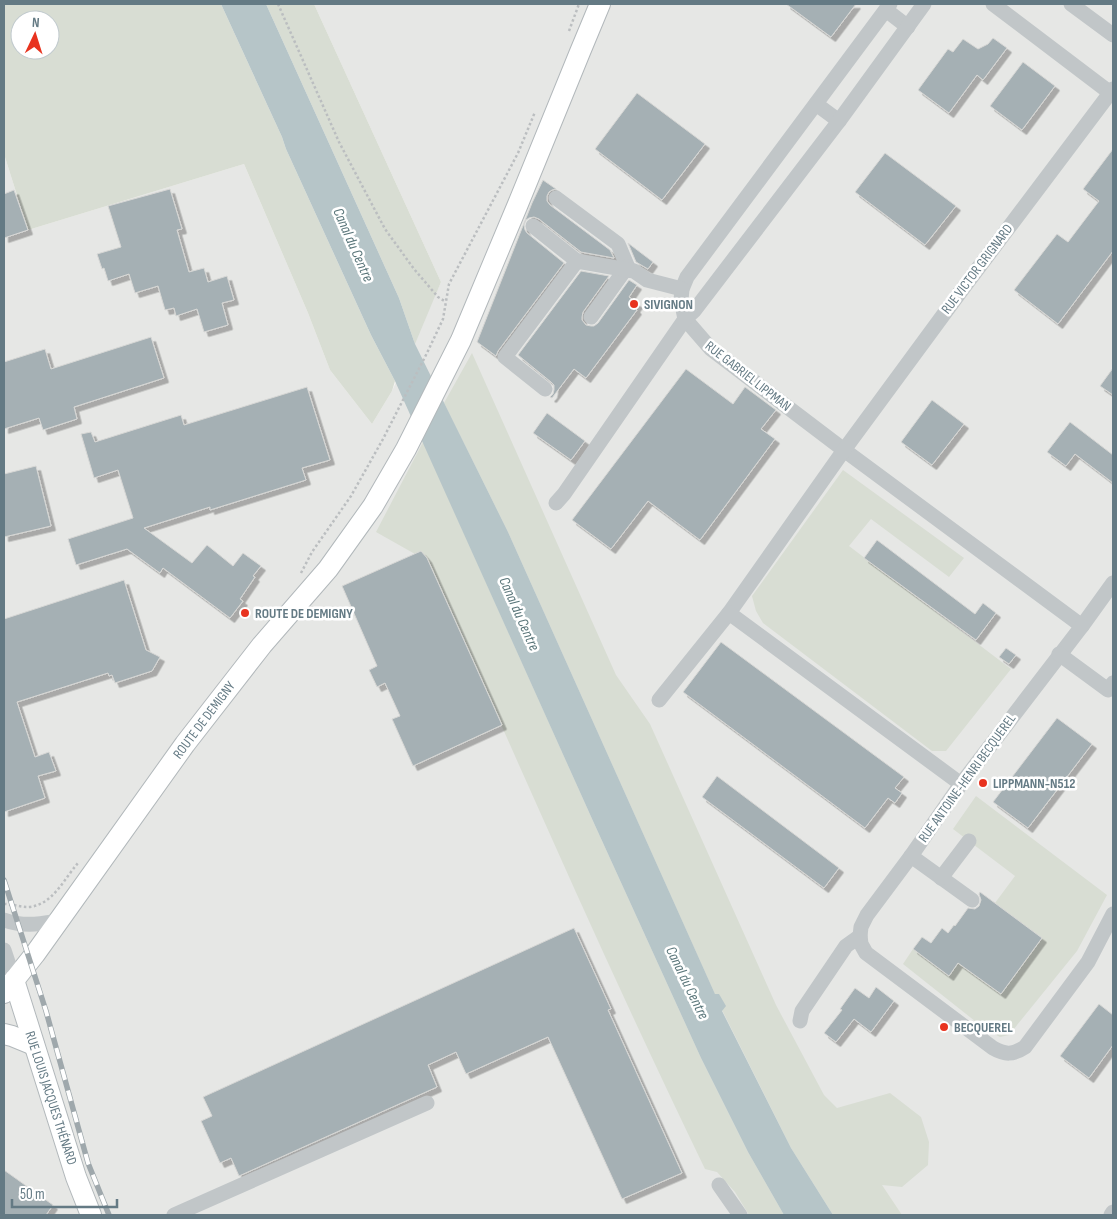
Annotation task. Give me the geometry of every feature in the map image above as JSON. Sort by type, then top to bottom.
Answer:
[{"type":"main road","name":"ROUTE DE DEMIGNY","points":[[9,986],[59,921],[185,744],[262,645],[328,569],[373,506],[406,449],[452,358],[600,4]]},
{"type":"main road","name":"RUE LOUIS JACQUES THÉNARD","points":[[9,986],[34,1045],[76,1177],[91,1215]]},
{"type":"main road","points":[[4,1034],[34,1045]]},
{"type":"street","points":[[556,503],[685,319],[694,310],[839,121],[924,4]]},
{"type":"street","points":[[993,4],[1112,92]]},
{"type":"street","points":[[1071,4],[1113,35]]},
{"type":"street","points":[[685,319],[681,300],[682,289],[687,277],[888,7],[908,27]]},
{"type":"street","name":"RUE VICTOR GRIGNARD","points":[[660,700],[728,613],[844,450],[958,295],[1112,92]]},
{"type":"street","points":[[816,104],[839,121]]},
{"type":"street","points":[[556,198],[618,244],[627,269]]},
{"type":"street","points":[[533,226],[577,261],[627,269],[634,271],[647,280],[682,289]]},
{"type":"street","points":[[545,389],[505,357],[577,261]]},
{"type":"street","points":[[591,317],[627,269]]},
{"type":"street","name":"RUE GABRIEL LIPPMAN","points":[[685,319],[710,349],[1082,626]]},
{"type":"street","points":[[1082,626],[1113,583]]},
{"type":"street","points":[[728,613],[961,784]]},
{"type":"street","name":"RUE ANTOINE-HENRI BECQUEREL","points":[[800,1022],[802,1011],[846,946],[860,936],[861,927],[867,915],[961,784],[1082,626]]},
{"type":"street","points":[[1059,654],[1108,690],[1113,683]]},
{"type":"street","points":[[941,878],[969,841]]},
{"type":"street","points":[[911,856],[972,900]]},
{"type":"street","points":[[860,936],[861,944],[866,953],[993,1048],[1001,1052],[1011,1053],[1025,1047],[1088,962],[1113,914]]},
{"type":"street","points":[[4,920],[32,925],[59,921]]},
{"type":"street","points":[[4,950],[9,986]]},
{"type":"street","points":[[174,1215],[427,1103]]},
{"type":"street","points":[[719,1185],[740,1215]]},
{"type":"path","points":[[278,4],[339,142],[384,229],[414,269],[438,297],[446,302]]},
{"type":"path","points":[[568,32],[580,4]]},
{"type":"path","points":[[392,420],[443,319],[449,284],[518,153],[536,112]]},
{"type":"shaded area","points":[[4,4],[221,4],[371,335],[395,381],[392,391],[372,424],[330,370],[308,313],[244,164],[28,230],[4,154]]},
{"type":"shaded area","points":[[266,4],[314,4],[441,282],[415,344],[399,298]]},
{"type":"shaded area","points":[[314,4],[1113,4],[1113,1215],[4,1215],[4,154],[28,230],[244,164],[308,313],[330,370],[372,424],[392,391],[441,282]]},
{"type":"shaded area","points":[[472,353],[616,675],[650,724],[776,1005],[824,1095],[837,1108],[890,1093],[921,1117],[929,1142],[928,1165],[902,1187],[882,1185],[902,1215],[833,1215],[791,1148],[722,1010],[508,532],[444,403]]},
{"type":"shaded area","points":[[423,442],[701,1058],[748,1152],[784,1215],[749,1215],[735,1192],[717,1172],[705,1169],[598,941],[427,558],[421,551],[415,554],[376,532]]},
{"type":"shaded area","points":[[843,470],[964,558],[949,577],[871,519],[849,546],[1011,669],[946,751],[932,751],[763,623],[756,611],[752,596]]},
{"type":"shaded area","points":[[976,796],[1107,895],[1077,951],[1009,1035],[1000,1037],[985,1029],[903,964],[913,949],[948,975],[958,963],[1001,994],[1042,938],[995,903],[1015,876],[953,829]]},
{"type":"water","name":"Canal du Centre","points":[[221,4],[266,4],[399,298],[415,344],[508,532],[715,994],[719,994],[726,1006],[722,1011],[791,1148],[833,1215],[784,1215],[748,1152],[701,1058],[395,381],[371,335]]},
{"type":"building","points":[[786,4],[856,4],[831,37]]},
{"type":"building","points":[[993,38],[1007,48],[983,80],[977,75],[949,113],[918,90],[948,49],[953,52],[963,39],[978,49],[988,44]]},
{"type":"building","points":[[1023,62],[1055,86],[1022,130],[990,106]]},
{"type":"building","points":[[637,93],[705,144],[662,200],[595,149]]},
{"type":"building","points":[[1113,149],[1113,251],[1058,324],[1014,290],[1057,234],[1068,242],[1099,201],[1083,189]]},
{"type":"building","points":[[885,153],[956,206],[925,245],[855,192]]},
{"type":"building","points":[[543,180],[556,189],[549,192],[547,196],[547,201],[550,205],[610,250],[614,258],[581,252],[539,219],[534,217],[526,220],[524,225],[527,233],[564,263],[496,356],[477,342],[532,203]]},
{"type":"building","points":[[170,189],[182,229],[177,230],[189,272],[204,268],[208,282],[227,276],[234,300],[222,303],[228,325],[204,332],[197,309],[176,316],[174,308],[165,310],[158,286],[135,293],[129,274],[108,281],[104,268],[102,269],[97,254],[121,247],[108,206]]},
{"type":"building","points":[[14,190],[28,230],[4,238],[4,194]]},
{"type":"building","points":[[628,243],[653,262],[648,269],[636,262]]},
{"type":"building","points":[[581,271],[609,276],[583,312],[582,320],[586,325],[594,326],[598,323],[629,280],[637,285],[629,297],[638,304],[635,308],[637,310],[586,378],[574,369],[552,398],[550,397],[553,394],[554,385],[518,355]]},
{"type":"building","points":[[151,337],[164,378],[74,407],[77,419],[43,430],[39,418],[4,429],[4,362],[45,349],[51,369]]},
{"type":"building","points":[[1113,368],[1113,395],[1100,386]]},
{"type":"building","points":[[686,369],[733,404],[745,387],[776,410],[761,429],[775,439],[700,540],[648,501],[611,549],[572,520]]},
{"type":"building","points":[[307,387],[330,460],[302,468],[306,480],[144,528],[192,563],[207,545],[233,566],[243,553],[261,566],[240,599],[243,601],[230,618],[163,568],[160,573],[127,549],[76,565],[68,539],[133,518],[118,470],[94,478],[81,434],[91,432],[95,442],[181,415],[184,425]]},
{"type":"building","points":[[932,400],[964,424],[932,465],[901,442]]},
{"type":"building","points":[[547,413],[585,441],[571,460],[533,433]]},
{"type":"building","points":[[1070,422],[1113,455],[1113,483],[1075,454],[1066,466],[1047,452]]},
{"type":"building","points":[[36,466],[51,526],[4,537],[4,474]]},
{"type":"building","points":[[877,540],[975,614],[983,603],[996,613],[976,640],[864,558]]},
{"type":"building","points":[[421,551],[427,558],[502,725],[413,766],[392,719],[400,716],[385,683],[377,687],[369,670],[377,666],[342,586]]},
{"type":"building","points":[[124,580],[146,650],[160,657],[152,671],[115,683],[112,675],[109,676],[108,673],[17,702],[35,757],[49,752],[56,771],[38,776],[45,798],[4,812],[4,619]]},
{"type":"building","points":[[721,642],[904,777],[895,788],[902,793],[895,803],[888,798],[865,828],[683,692]]},
{"type":"building","points":[[1006,648],[1016,655],[1009,664],[999,657]]},
{"type":"building","points":[[1057,718],[1092,744],[1028,828],[993,802]]},
{"type":"building","points":[[717,776],[839,868],[824,888],[702,797]]},
{"type":"building","points":[[980,892],[1042,938],[1001,994],[958,963],[949,976],[913,949],[922,937],[931,943],[942,928],[948,933],[968,908],[975,909],[979,906],[981,900]]},
{"type":"building","points":[[574,928],[611,1009],[608,1010],[682,1173],[622,1199],[548,1037],[466,1074],[456,1052],[428,1065],[437,1087],[239,1176],[231,1158],[220,1163],[201,1121],[212,1116],[203,1097]]},
{"type":"building","points":[[876,987],[894,1001],[871,1032],[854,1019],[836,1042],[824,1033],[842,1010],[840,1009],[855,988],[869,998]]},
{"type":"building","points":[[1099,1004],[1113,1015],[1113,1045],[1089,1078],[1060,1056]]},
{"type":"building","points":[[4,1170],[53,1205],[46,1215],[4,1215]]},
{"type":"railway","points":[[4,880],[46,1011],[88,1163],[109,1215]]},
{"type":"place","name":"SIVIGNON","points":[[634,304]]},
{"type":"place","name":"ROUTE DE DEMIGNY","points":[[245,613]]},
{"type":"place","name":"LIPPMANN-N512","points":[[983,783]]},
{"type":"place","name":"BECQUEREL","points":[[944,1027]]}]
